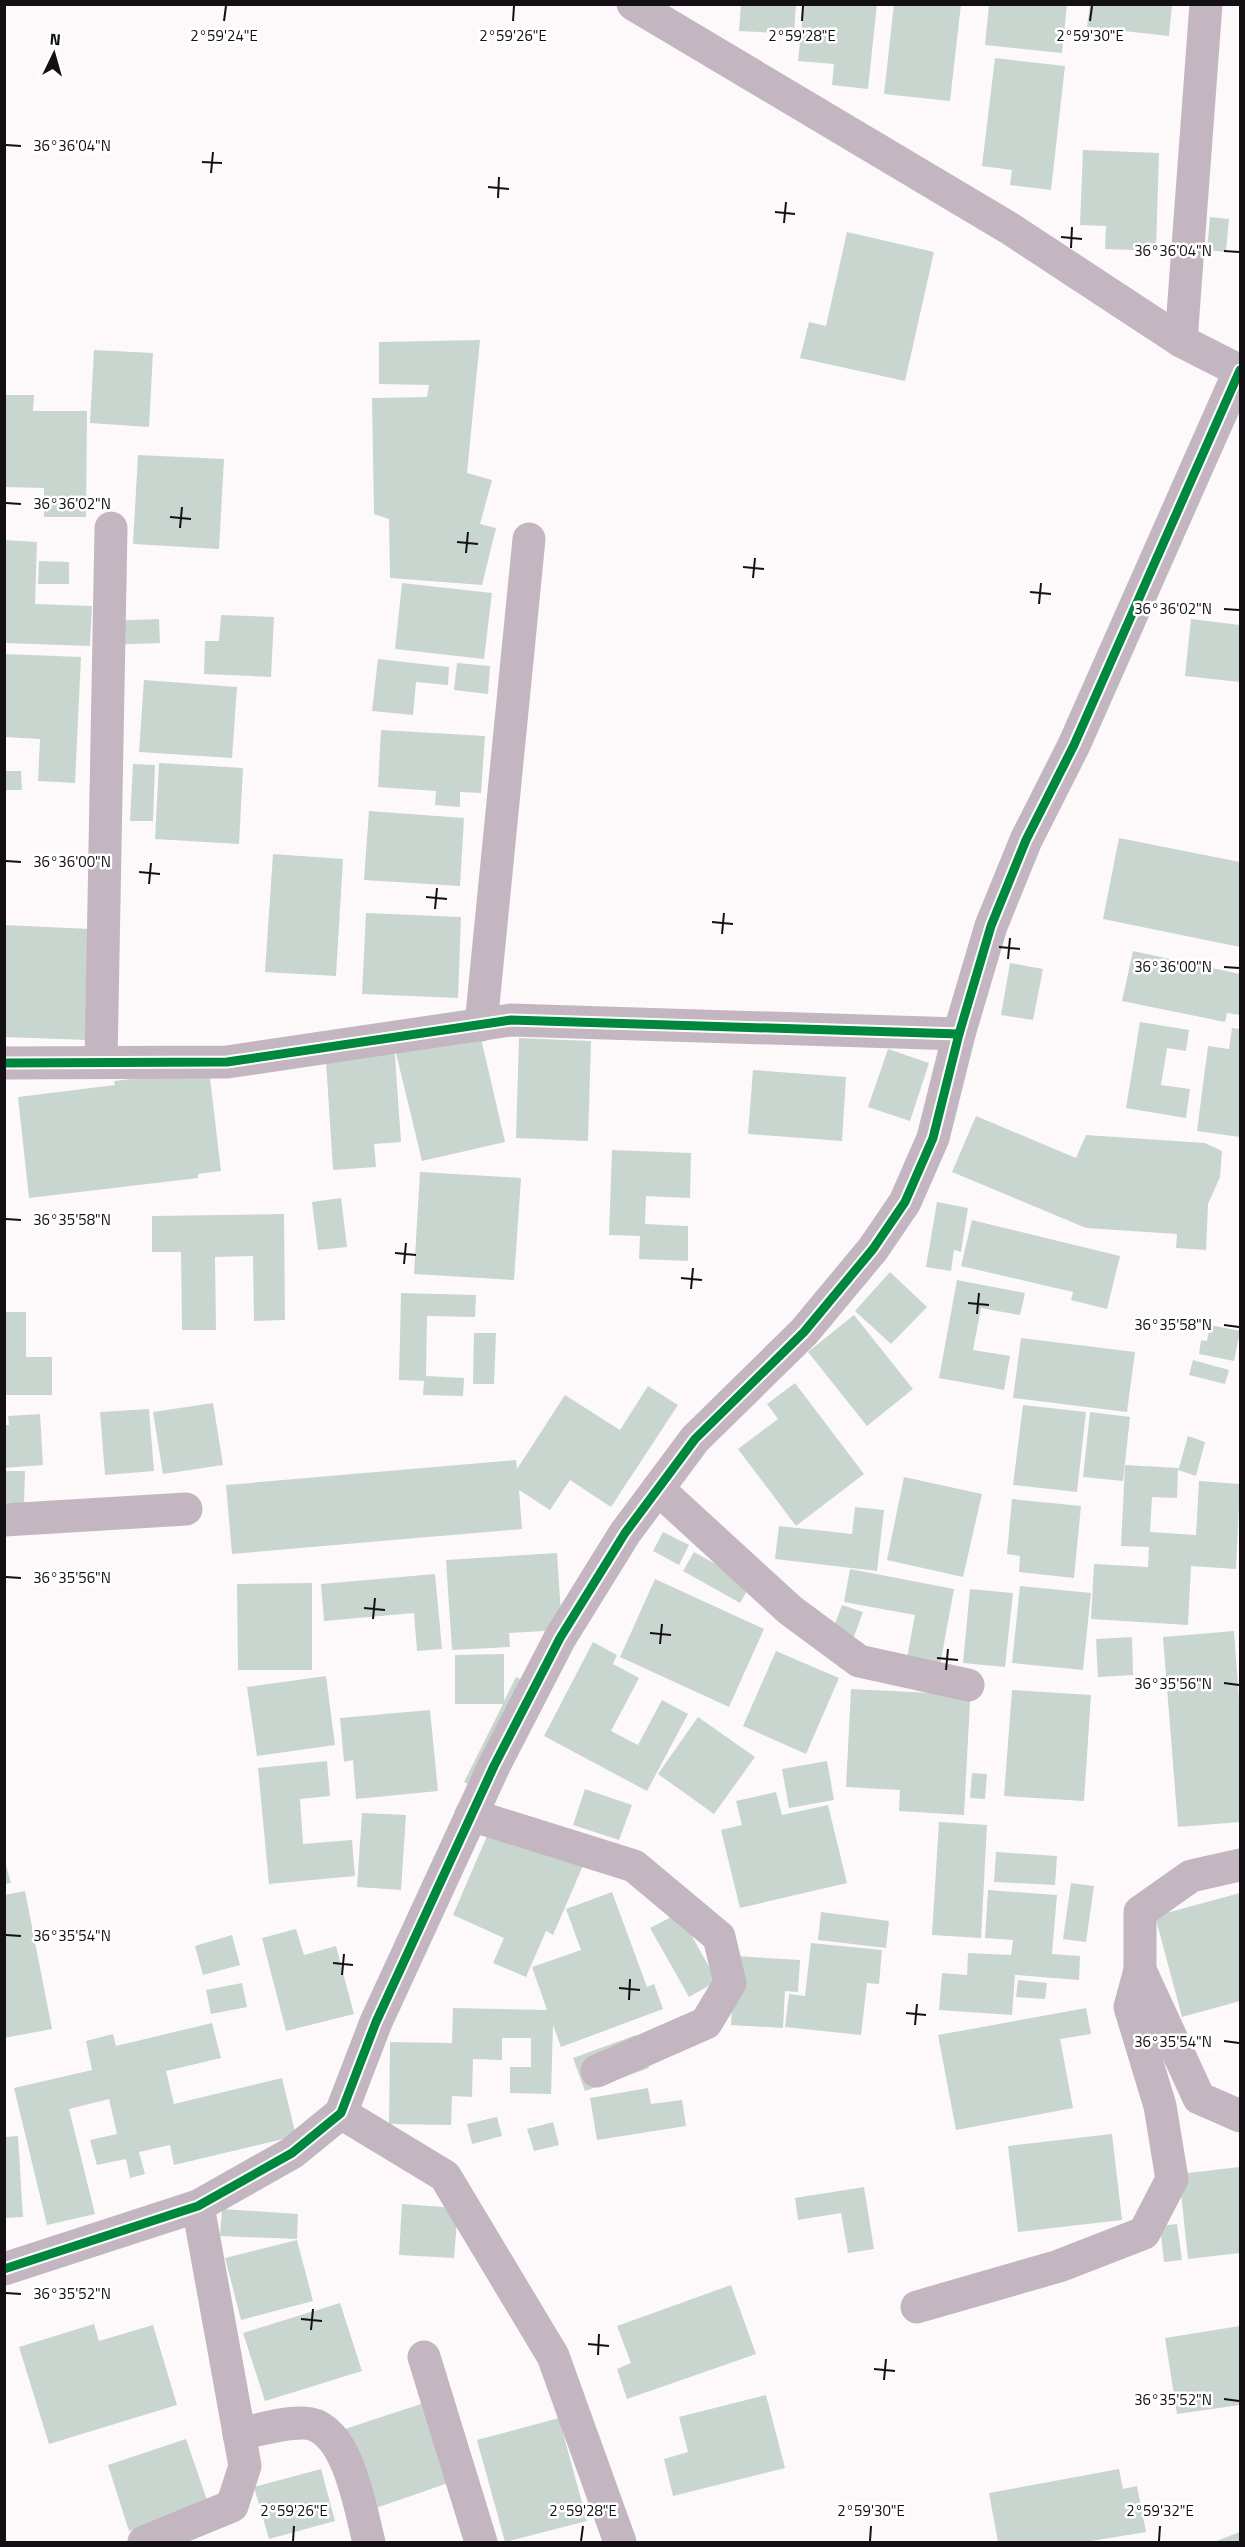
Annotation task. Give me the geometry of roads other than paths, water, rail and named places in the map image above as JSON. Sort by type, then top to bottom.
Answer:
[{"type":"street","points":[[4,2269],[198,2206],[292,2153],[341,2113],[376,2022],[471,1815],[560,1638],[625,1533],[695,1439],[804,1332],[873,1249],[905,1202],[933,1138],[959,1034],[991,926],[1026,840],[1074,745],[1240,371],[1180,341],[1009,228],[633,4]]},
{"type":"street","points":[[1180,341],[1206,4]]},
{"type":"street","points":[[101,1062],[111,528]]},
{"type":"street","points":[[481,1025],[529,539]]},
{"type":"street","points":[[4,1064],[227,1062],[511,1020],[959,1034]]},
{"type":"street","points":[[658,1489],[790,1610],[859,1661],[968,1685]]},
{"type":"street","points":[[4,1520],[186,1509]]},
{"type":"street","points":[[471,1815],[634,1866],[719,1937],[730,1983],[706,2023],[597,2071]]},
{"type":"street","points":[[917,2307],[1059,2266],[1144,2233],[1172,2180],[1160,2106],[1130,2007],[1140,1970],[1140,1912],[1191,1876],[1240,1865]]},
{"type":"street","points":[[1140,1970],[1199,2098],[1240,2116]]},
{"type":"street","points":[[341,2113],[445,2176],[553,2356],[620,2542]]},
{"type":"street","points":[[144,2542],[232,2506],[245,2466],[198,2206]]},
{"type":"street","points":[[424,2357],[482,2542]]},
{"type":"street","points":[[239,2434],[305,2422],[328,2432],[348,2465],[369,2542]]}]
